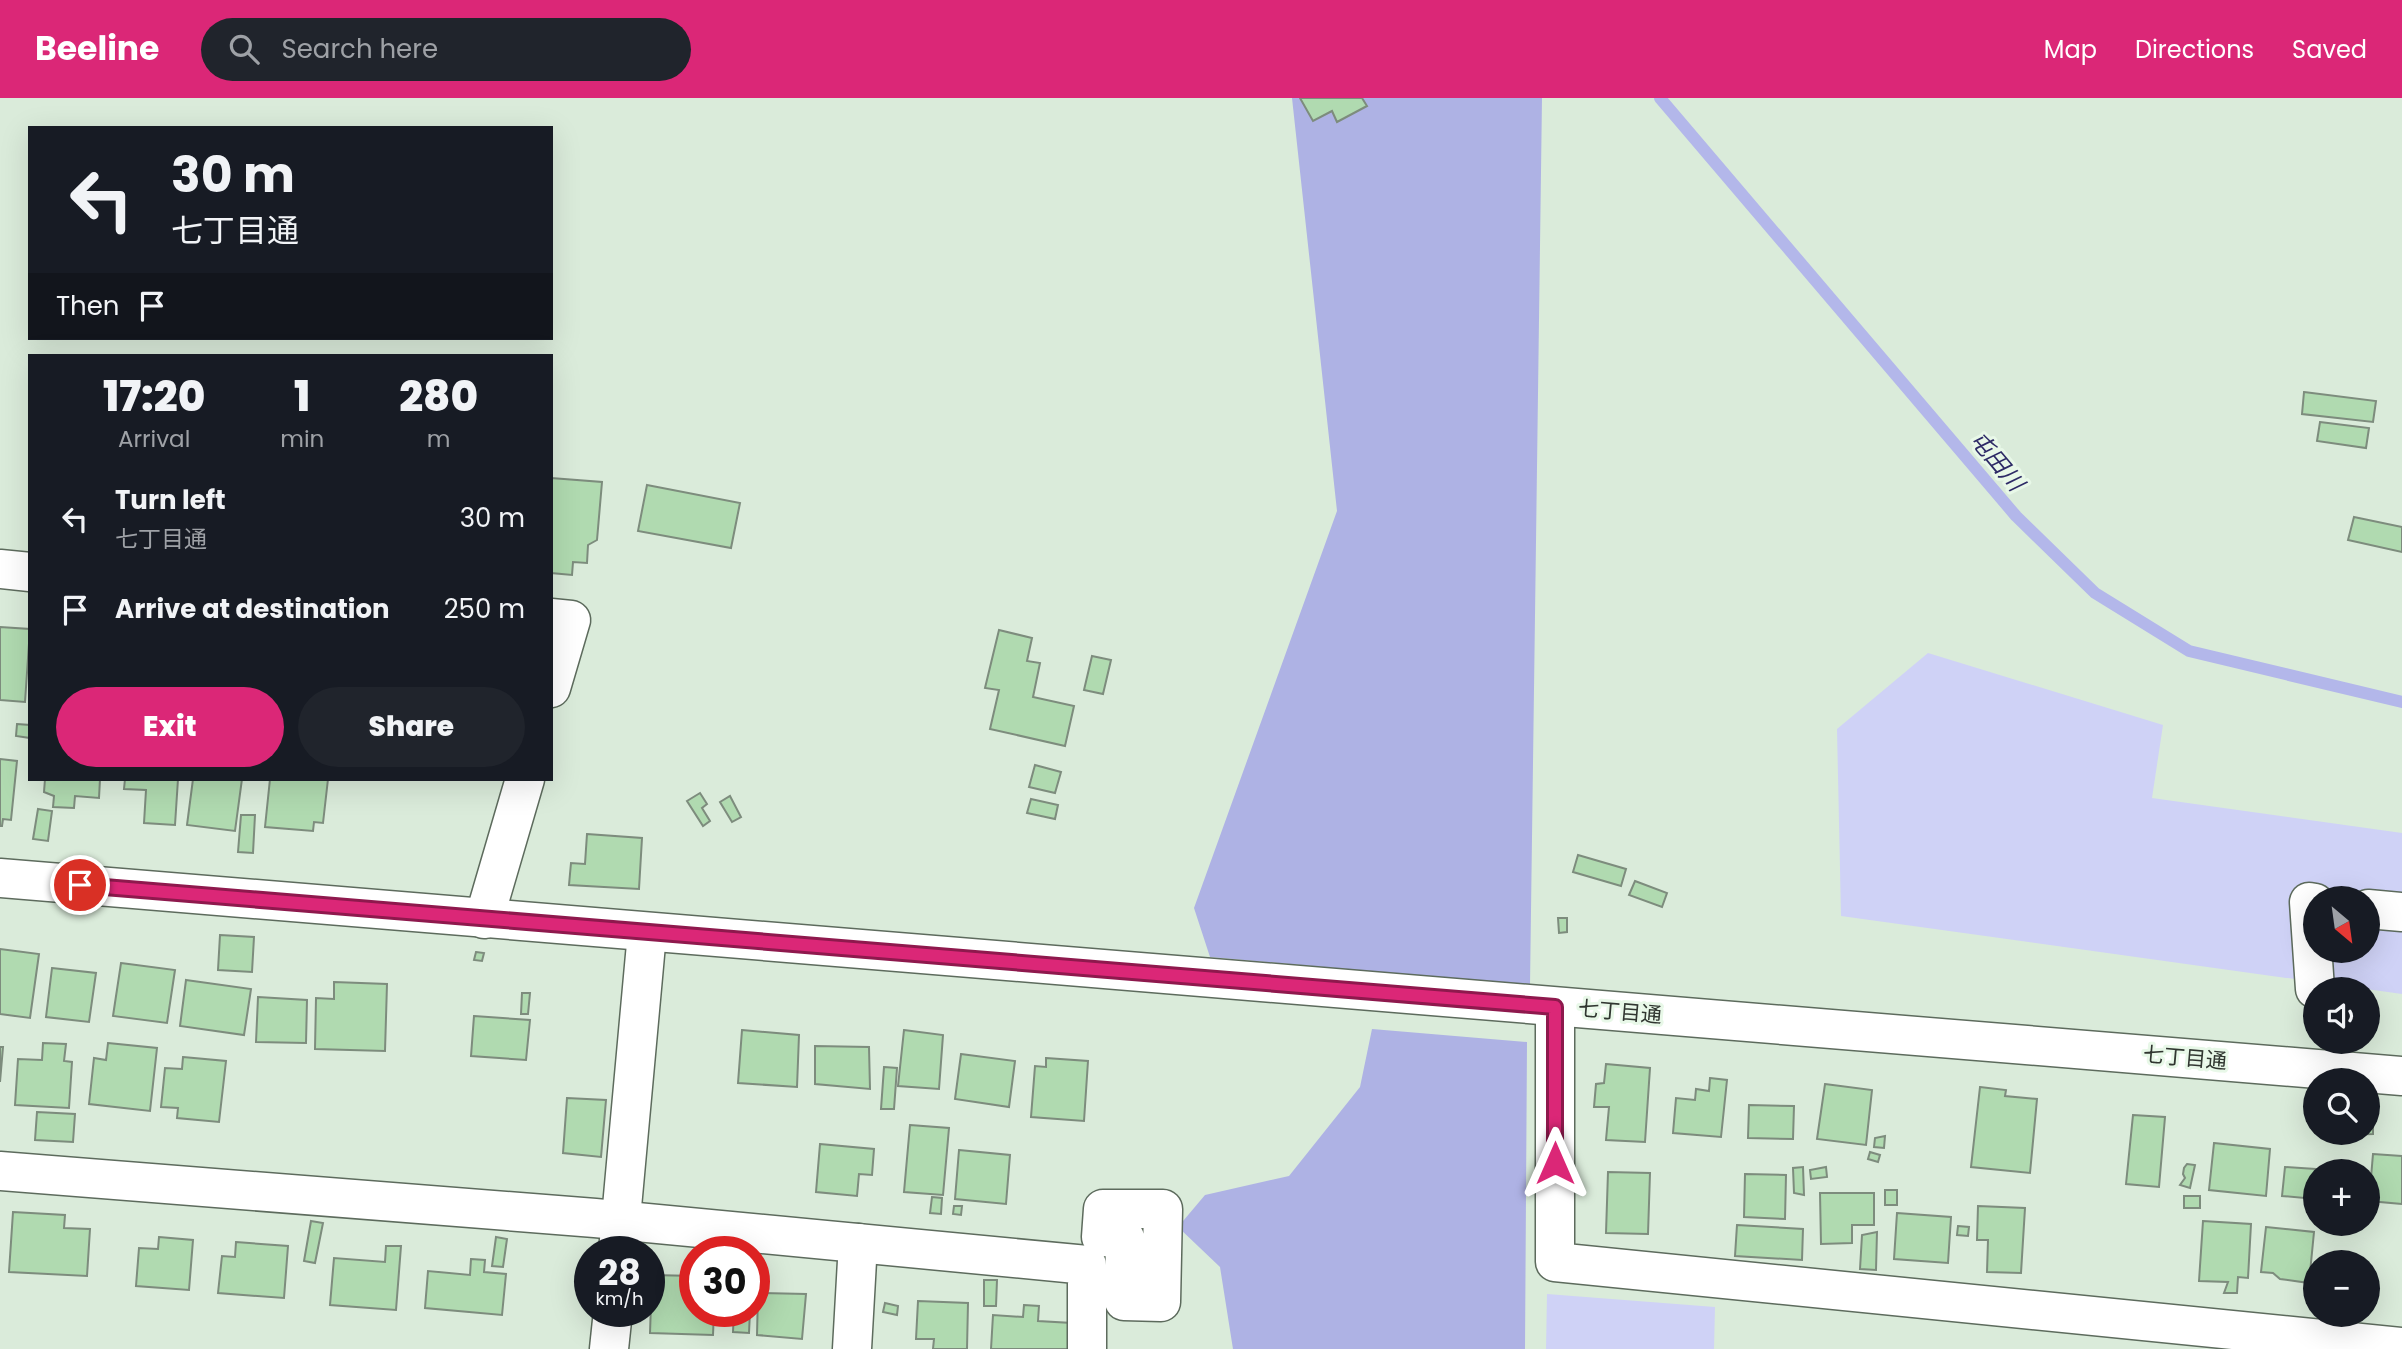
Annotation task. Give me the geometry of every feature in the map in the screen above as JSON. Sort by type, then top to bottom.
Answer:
[{"type":"street","points":[[0,569],[28,572]]},
{"type":"street","points":[[553,618],[571,620],[553,681]]},
{"type":"street","points":[[484,919],[524,781]]},
{"type":"street","name":"七丁目通","points":[[0,878],[1555,1007],[2320,1055],[2402,1076]]},
{"type":"street","points":[[2380,910],[2402,912]]},
{"type":"street","points":[[0,1171],[620,1236],[647,933]]},
{"type":"street","points":[[1555,1007],[1555,1262],[2402,1347]]},
{"type":"street","points":[[665,1237],[858,1243],[1087,1265],[1087,1349]]},
{"type":"street","points":[[852,1349],[858,1243]]},
{"type":"street","points":[[610,1349],[612,1327]]},
{"type":"shaded area","points":[[1292,98],[1542,98],[1530,985],[1210,957],[1194,908],[1337,511]]},
{"type":"shaded area","points":[[1928,653],[2163,725],[2152,798],[2402,833],[2402,994],[2380,991],[2380,977],[2303,977],[2303,980],[1841,916],[1837,729]]},
{"type":"shaded area","points":[[1372,1029],[1527,1042],[1525,1349],[1233,1349],[1220,1267],[1178,1227],[1205,1195],[1289,1176],[1360,1087]]},
{"type":"shaded area","points":[[1547,1294],[1715,1307],[1714,1349],[1546,1349]]},
{"type":"building","points":[[1300,98],[1362,98],[1367,106],[1337,122],[1332,111],[1313,121]]},
{"type":"building","points":[[2304,392],[2376,401],[2373,422],[2302,414]]},
{"type":"building","points":[[2320,422],[2369,428],[2366,448],[2317,441]]},
{"type":"building","points":[[553,478],[602,482],[597,540],[588,545],[587,563],[573,562],[572,575],[553,573]]},
{"type":"building","points":[[647,485],[740,503],[731,548],[638,531]]},
{"type":"building","points":[[2354,517],[2402,527],[2402,552],[2348,540]]},
{"type":"building","points":[[0,627],[28,629],[25,702],[0,700]]},
{"type":"building","points":[[999,630],[1032,638],[1027,661],[1040,663],[1033,697],[1074,706],[1065,746],[990,729],[999,690],[985,688]]},
{"type":"building","points":[[1092,656],[1111,660],[1103,694],[1084,690]]},
{"type":"building","points":[[17,724],[28,725],[28,738],[16,736]]},
{"type":"building","points":[[0,759],[17,761],[11,820],[3,819],[2,826],[0,826]]},
{"type":"building","points":[[1035,765],[1061,772],[1055,793],[1029,787]]},
{"type":"building","points":[[45,781],[100,781],[99,798],[75,796],[74,808],[53,807],[54,796],[44,792]]},
{"type":"building","points":[[125,781],[178,781],[175,825],[144,823],[146,790],[124,789]]},
{"type":"building","points":[[193,781],[242,781],[235,831],[187,825]]},
{"type":"building","points":[[270,781],[328,781],[323,823],[314,822],[313,831],[265,827]]},
{"type":"building","points":[[700,793],[707,804],[702,808],[710,821],[703,826],[687,801]]},
{"type":"building","points":[[730,796],[741,817],[732,822],[720,802]]},
{"type":"building","points":[[1031,799],[1058,805],[1055,819],[1027,813]]},
{"type":"building","points":[[38,809],[52,811],[48,841],[33,839]]},
{"type":"building","points":[[241,815],[255,815],[253,853],[238,852]]},
{"type":"building","points":[[587,834],[642,838],[639,889],[569,885],[571,863],[585,864]]},
{"type":"building","points":[[1578,855],[1626,869],[1621,886],[1573,872]]},
{"type":"building","points":[[1635,881],[1667,893],[1662,907],[1629,895]]},
{"type":"building","points":[[1558,918],[1567,918],[1567,932],[1559,933]]},
{"type":"building","points":[[220,935],[254,937],[252,972],[218,970]]},
{"type":"building","points":[[0,949],[39,954],[30,1018],[0,1014]]},
{"type":"building","points":[[476,952],[484,953],[482,961],[474,960]]},
{"type":"building","points":[[121,963],[175,970],[167,1023],[113,1016]]},
{"type":"building","points":[[52,968],[96,973],[89,1022],[46,1017]]},
{"type":"building","points":[[186,980],[251,989],[244,1035],[180,1026]]},
{"type":"building","points":[[334,982],[387,984],[385,1051],[315,1049],[316,998],[334,999]]},
{"type":"building","points":[[522,993],[530,993],[528,1014],[521,1014]]},
{"type":"building","points":[[258,997],[307,1000],[306,1043],[256,1042]]},
{"type":"building","points":[[474,1016],[530,1020],[526,1060],[471,1056]]},
{"type":"building","points":[[742,1030],[799,1035],[797,1087],[738,1083]]},
{"type":"building","points":[[904,1030],[943,1035],[939,1089],[898,1086]]},
{"type":"building","points":[[43,1043],[66,1044],[64,1061],[72,1062],[69,1108],[15,1105],[18,1059],[42,1060]]},
{"type":"building","points":[[108,1043],[157,1048],[150,1111],[89,1104],[94,1058],[106,1060]]},
{"type":"building","points":[[815,1046],[869,1047],[870,1089],[815,1084]]},
{"type":"building","points":[[0,1047],[3,1047],[0,1082]]},
{"type":"building","points":[[961,1054],[1015,1061],[1009,1107],[955,1099]]},
{"type":"building","points":[[183,1057],[226,1061],[219,1122],[177,1118],[178,1108],[161,1107],[165,1068],[182,1069]]},
{"type":"building","points":[[1046,1058],[1088,1061],[1084,1121],[1031,1117],[1035,1066],[1046,1067]]},
{"type":"building","points":[[1606,1064],[1650,1068],[1645,1142],[1606,1140],[1609,1107],[1594,1107],[1596,1084],[1604,1083]]},
{"type":"building","points":[[884,1067],[897,1068],[894,1109],[881,1109]]},
{"type":"building","points":[[1710,1078],[1727,1080],[1721,1137],[1673,1133],[1676,1098],[1695,1100],[1696,1089],[1709,1091]]},
{"type":"building","points":[[1825,1084],[1872,1090],[1866,1145],[1817,1139]]},
{"type":"building","points":[[1980,1087],[2006,1090],[2005,1096],[2037,1099],[2030,1173],[1971,1167]]},
{"type":"building","points":[[567,1098],[606,1100],[601,1157],[563,1153]]},
{"type":"building","points":[[1749,1105],[1794,1106],[1793,1139],[1748,1138]]},
{"type":"building","points":[[37,1112],[75,1114],[73,1142],[35,1140]]},
{"type":"building","points":[[2133,1115],[2165,1117],[2159,1187],[2126,1184]]},
{"type":"building","points":[[910,1125],[949,1128],[943,1195],[904,1192]]},
{"type":"building","points":[[1885,1136],[1884,1148],[1874,1147],[1875,1138]]},
{"type":"building","points":[[2214,1143],[2270,1149],[2266,1196],[2209,1190]]},
{"type":"building","points":[[820,1144],[874,1149],[872,1175],[859,1174],[857,1196],[816,1192]]},
{"type":"building","points":[[959,1150],[1010,1155],[1006,1204],[955,1199]]},
{"type":"building","points":[[1870,1152],[1880,1155],[1878,1162],[1868,1159]]},
{"type":"building","points":[[2373,1154],[2402,1156],[2402,1204],[2380,1202],[2380,1159],[2373,1159]]},
{"type":"building","points":[[2187,1164],[2195,1165],[2190,1188],[2180,1185],[2185,1178],[2183,1174]]},
{"type":"building","points":[[1803,1167],[1804,1195],[1794,1193],[1793,1168]]},
{"type":"building","points":[[1826,1167],[1827,1177],[1811,1179],[1810,1170]]},
{"type":"building","points":[[2285,1167],[2303,1168],[2303,1198],[2282,1196]]},
{"type":"building","points":[[1608,1172],[1650,1173],[1648,1234],[1606,1233]]},
{"type":"building","points":[[1745,1174],[1786,1175],[1785,1219],[1744,1217]]},
{"type":"building","points":[[1885,1190],[1897,1190],[1897,1205],[1885,1205]]},
{"type":"building","points":[[1820,1193],[1874,1193],[1874,1225],[1852,1225],[1852,1243],[1821,1244]]},
{"type":"building","points":[[2184,1196],[2200,1196],[2200,1208],[2184,1208]]},
{"type":"building","points":[[932,1197],[942,1198],[941,1214],[930,1213]]},
{"type":"building","points":[[954,1206],[962,1206],[961,1215],[953,1214]]},
{"type":"building","points":[[1978,1206],[2025,1208],[2021,1273],[1987,1272],[1988,1240],[1977,1240]]},
{"type":"building","points":[[13,1212],[65,1215],[64,1228],[90,1229],[87,1276],[9,1272]]},
{"type":"building","points":[[1897,1213],[1951,1217],[1948,1263],[1894,1259]]},
{"type":"building","points":[[311,1221],[323,1223],[315,1263],[304,1261]]},
{"type":"building","points":[[2203,1221],[2251,1224],[2248,1278],[2238,1277],[2237,1293],[2224,1293],[2228,1282],[2199,1281]]},
{"type":"building","points":[[1737,1225],[1803,1229],[1802,1260],[1735,1256]]},
{"type":"building","points":[[1958,1226],[1969,1227],[1968,1236],[1957,1235]]},
{"type":"building","points":[[2266,1227],[2303,1231],[2303,1236],[2314,1236],[2312,1250],[2303,1250],[2303,1282],[2280,1279],[2273,1273],[2261,1272]]},
{"type":"building","points":[[1877,1232],[1876,1270],[1860,1269],[1862,1235]]},
{"type":"building","points":[[159,1237],[193,1240],[189,1290],[136,1286],[139,1248],[158,1249]]},
{"type":"building","points":[[496,1237],[507,1239],[503,1267],[492,1266]]},
{"type":"building","points":[[236,1242],[288,1246],[284,1298],[218,1293],[222,1256],[235,1257]]},
{"type":"building","points":[[386,1246],[401,1246],[396,1310],[330,1305],[334,1258],[385,1262]]},
{"type":"building","points":[[471,1259],[485,1260],[484,1272],[506,1274],[502,1315],[425,1308],[428,1271],[470,1275]]},
{"type":"building","points":[[665,1275],[679,1276],[679,1327],[713,1327],[713,1335],[650,1333],[650,1327],[665,1327]]},
{"type":"building","points":[[984,1280],[997,1280],[996,1306],[984,1306]]},
{"type":"building","points":[[770,1293],[806,1294],[802,1339],[757,1335],[757,1327],[770,1327]]},
{"type":"building","points":[[918,1301],[968,1303],[967,1349],[933,1349],[934,1339],[916,1339]]},
{"type":"building","points":[[885,1303],[898,1306],[897,1315],[883,1312]]},
{"type":"building","points":[[1024,1305],[1039,1306],[1038,1321],[1072,1323],[1071,1349],[991,1349],[993,1315],[1023,1317]]},
{"type":"building","points":[[733,1327],[749,1327],[749,1333],[733,1332]]},
{"type":"waterway","name":"屯田川","points":[[1660,98],[2016,516],[2095,593],[2189,651],[2402,702]]},
{"type":"route","points":[[80,885],[1555,1007],[1555,1163]]}]
